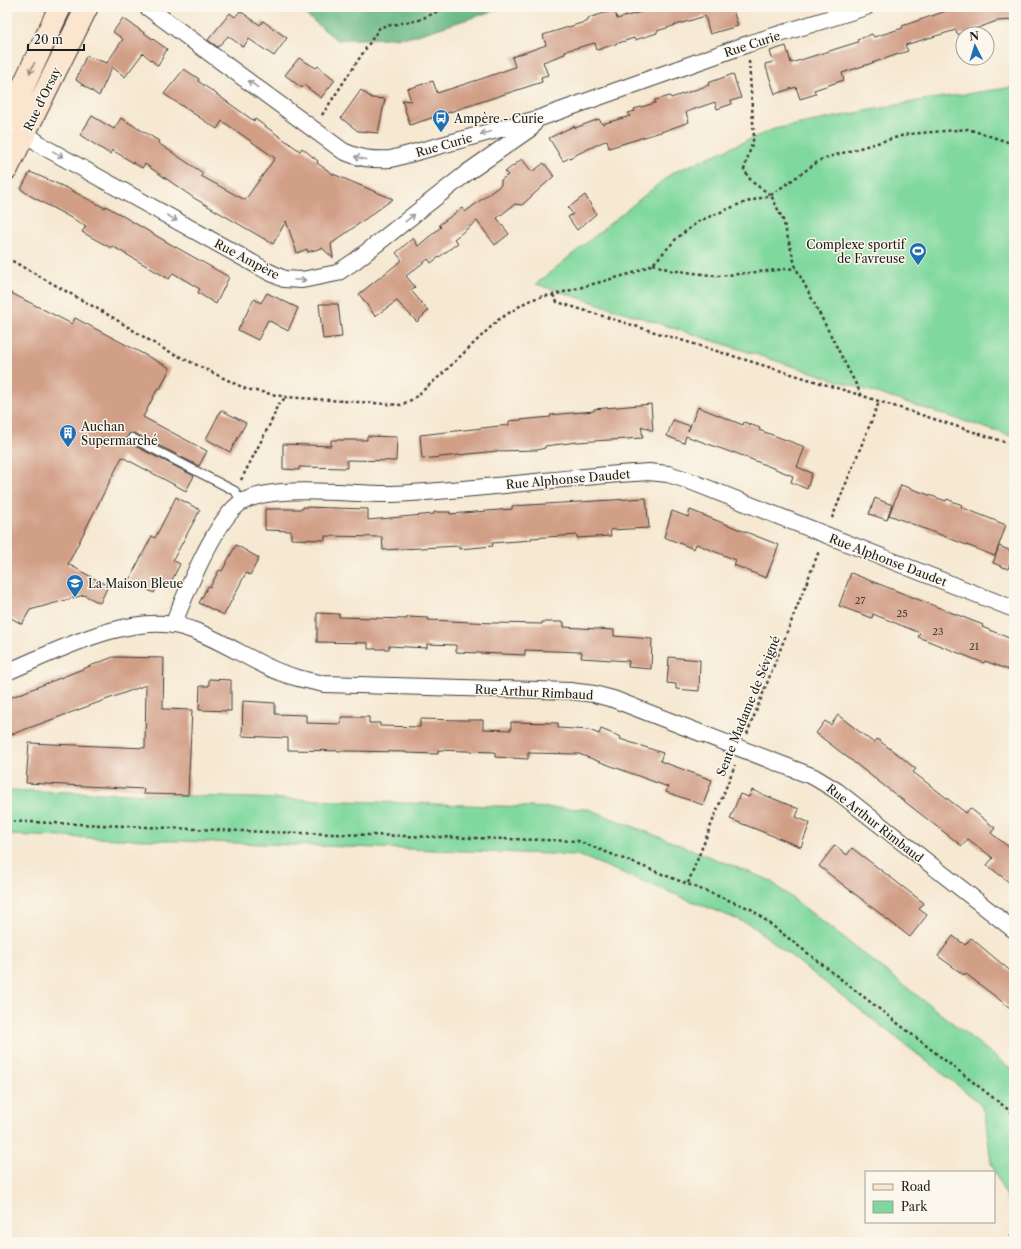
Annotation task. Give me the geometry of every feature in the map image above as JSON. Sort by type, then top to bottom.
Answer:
[{"type":"main road","name":"Rue d'Orsay","points":[[7,121],[60,7]]},
{"type":"main road","name":"Rue d'Orsay","points":[[7,169],[87,7]]},
{"type":"street","name":"Rue Curie","points":[[146,7],[343,151],[357,158],[372,160],[391,159],[537,119],[748,44],[866,7]]},
{"type":"street","name":"Rue Ampère","points":[[7,121],[44,147],[267,271],[284,279],[302,280],[337,273],[355,261],[468,172],[531,128],[537,119]]},
{"type":"street","name":"Rue Alphonse Daudet","points":[[248,500],[281,492],[393,494],[649,472],[668,474],[1014,609]]},
{"type":"street","points":[[173,625],[184,598],[220,524],[248,500]]},
{"type":"street","name":"Rue Arthur Rimbaud","points":[[7,672],[108,631],[147,625],[173,625],[185,628],[234,649],[270,668],[294,678],[316,682],[570,691],[613,698],[740,750],[814,777],[837,791],[1014,930]]},
{"type":"lane","points":[[132,438],[235,491],[248,500]]},
{"type":"path","points":[[313,129],[380,27],[419,20],[448,7]]},
{"type":"path","points":[[748,44],[754,137],[744,170],[752,182],[771,196],[783,220],[796,268],[863,396]]},
{"type":"path","points":[[7,258],[112,317],[160,347],[246,389],[286,397],[401,405],[413,399],[441,375],[498,320],[526,302],[539,297],[553,295],[633,273],[653,264],[677,238],[699,220],[740,204],[771,196],[822,159],[908,134],[968,129],[1014,144]]},
{"type":"path","points":[[653,264],[670,270],[718,276],[796,268]]},
{"type":"path","points":[[553,295],[557,302],[863,396],[1014,445]]},
{"type":"path","points":[[248,500],[249,486],[239,482],[273,418],[277,406],[286,397]]},
{"type":"path","name":"Sente Madame de Sévigné","points":[[688,883],[879,402]]},
{"type":"path","points":[[7,821],[265,832],[578,841],[688,883],[750,909],[1014,1114]]},
{"type":"path","points":[[1007,1242],[1014,1232]]},
{"type":"green space","points":[[296,7],[506,7],[411,37],[337,40]]},
{"type":"green space","points":[[1014,87],[1014,437],[536,284],[672,173],[774,129],[923,100]]},
{"type":"green space","points":[[7,790],[588,809],[769,880],[1014,1071],[1014,1215],[991,1163],[985,1114],[979,1102],[751,925],[578,855],[7,835]]},
{"type":"building","points":[[658,7],[732,7],[738,26],[710,34],[705,16],[657,31],[657,33],[635,40],[634,38],[597,50],[595,43],[565,51],[565,54],[543,62],[548,75],[541,77],[542,82],[410,125],[402,100],[411,101],[407,89],[433,81],[437,93],[481,79],[515,67],[512,57],[546,45],[543,35],[588,21],[588,18],[615,10],[617,19]]},
{"type":"building","points":[[958,7],[1014,7],[1014,20],[997,21],[983,26],[955,26],[955,30],[905,45],[908,51],[842,73],[844,80],[814,90],[816,94],[800,99],[796,87],[775,94],[765,64],[773,62],[770,51],[786,46],[791,63],[858,42],[857,40],[872,34],[874,37],[903,28],[902,26]]},
{"type":"building","points":[[240,11],[260,25],[263,21],[287,38],[274,56],[249,39],[243,47],[228,36],[218,47],[208,40],[230,13],[235,17]]},
{"type":"building","points":[[123,18],[167,49],[158,66],[143,53],[125,77],[112,67],[99,96],[76,80],[86,56],[107,63],[123,39],[113,32]]},
{"type":"building","points":[[299,58],[316,68],[318,66],[335,80],[321,98],[304,85],[302,88],[285,75]]},
{"type":"building","points":[[184,69],[199,79],[198,81],[254,121],[255,119],[300,151],[302,148],[318,161],[317,163],[333,174],[393,199],[331,244],[333,258],[322,248],[308,252],[307,249],[297,253],[286,221],[273,244],[194,198],[145,164],[142,168],[112,150],[110,154],[80,135],[92,116],[114,129],[121,118],[159,141],[158,143],[203,173],[201,176],[245,200],[275,158],[222,121],[217,129],[164,94]]},
{"type":"building","points":[[733,74],[741,98],[731,101],[732,104],[717,109],[715,102],[686,112],[689,122],[664,131],[609,148],[607,140],[563,161],[549,138],[574,126],[575,128],[599,119],[602,124],[630,116],[628,113],[635,111],[634,109],[655,103],[655,100],[670,96],[671,98],[709,85],[708,83]]},
{"type":"building","points":[[361,90],[372,98],[385,99],[378,133],[358,131],[341,118]]},
{"type":"building","points":[[522,159],[532,172],[544,163],[554,176],[522,205],[515,204],[497,218],[509,234],[495,245],[477,221],[454,239],[458,243],[431,263],[428,259],[406,276],[415,287],[411,290],[428,311],[417,322],[397,301],[375,316],[359,294],[402,260],[396,253],[413,238],[418,246],[441,227],[439,225],[462,208],[465,212],[501,185],[501,180],[508,175],[505,172]]},
{"type":"building","points":[[30,172],[67,188],[105,208],[106,206],[229,277],[216,304],[198,293],[200,289],[173,273],[169,279],[112,246],[111,248],[82,232],[86,226],[29,195],[21,189]]},
{"type":"building","points":[[585,195],[596,214],[577,230],[568,217],[573,214],[568,208]]},
{"type":"building","points":[[7,291],[72,324],[75,318],[170,368],[160,389],[158,388],[143,417],[207,451],[199,466],[135,433],[129,434],[127,439],[129,443],[194,476],[186,491],[122,457],[68,564],[108,586],[100,603],[84,595],[30,610],[22,624],[7,616]]},
{"type":"building","points":[[267,293],[298,308],[288,331],[268,320],[258,340],[238,330],[254,299],[261,303]]},
{"type":"building","points":[[319,304],[338,304],[342,337],[323,339]]},
{"type":"building","points":[[651,404],[653,431],[641,426],[643,438],[577,442],[545,446],[545,448],[537,450],[497,451],[422,459],[420,435],[509,425],[509,421],[594,411],[594,409]]},
{"type":"building","points":[[698,407],[743,425],[744,422],[760,428],[759,430],[805,447],[797,467],[812,473],[807,489],[791,482],[793,476],[733,452],[686,436],[684,443],[667,436],[673,420],[690,426],[688,431]]},
{"type":"building","points":[[221,410],[246,423],[230,452],[206,439]]},
{"type":"building","points":[[367,436],[397,437],[396,461],[347,460],[347,468],[299,467],[299,470],[283,469],[283,444],[331,446],[331,440],[367,440]]},
{"type":"building","points":[[901,485],[946,501],[947,499],[962,505],[961,507],[1006,525],[995,556],[889,515]]},
{"type":"building","points":[[176,497],[200,510],[173,560],[180,564],[168,588],[159,583],[154,593],[129,580],[152,536],[155,538]]},
{"type":"building","points":[[646,498],[649,528],[610,530],[611,536],[577,538],[577,535],[531,538],[531,540],[492,543],[493,546],[459,549],[459,546],[383,550],[382,537],[325,536],[325,540],[291,539],[291,531],[265,530],[265,509],[303,509],[303,507],[368,509],[368,520],[434,514],[434,512],[450,512],[450,514],[512,509],[512,506]]},
{"type":"building","points":[[875,498],[892,505],[887,520],[869,514]]},
{"type":"building","points":[[690,510],[779,545],[766,578],[734,565],[736,560],[696,544],[694,549],[664,537],[672,511],[688,517]]},
{"type":"building","points":[[236,545],[259,558],[250,575],[246,573],[224,615],[199,603],[219,570],[222,571]]},
{"type":"building","points":[[999,546],[1014,552],[1008,569],[993,563]]},
{"type":"building","points":[[851,573],[983,625],[982,627],[1014,640],[1014,672],[985,661],[984,663],[918,637],[920,633],[873,614],[872,618],[839,606]]},
{"type":"building","points":[[317,613],[339,614],[339,617],[407,619],[407,617],[428,618],[428,620],[494,623],[542,624],[542,622],[564,622],[564,627],[614,630],[614,636],[652,639],[651,669],[628,667],[629,661],[581,658],[582,652],[525,650],[525,655],[456,652],[456,645],[427,644],[427,648],[389,646],[389,649],[368,649],[368,643],[317,642]]},
{"type":"building","points":[[113,657],[164,658],[163,709],[192,710],[188,795],[143,794],[144,789],[26,783],[29,743],[145,748],[146,685],[7,736],[7,699]]},
{"type":"building","points":[[669,657],[700,660],[699,691],[676,689],[676,684],[667,683]]},
{"type":"building","points":[[209,679],[231,680],[231,711],[199,710],[200,686],[209,686]]},
{"type":"building","points":[[243,701],[275,703],[275,714],[306,715],[306,723],[341,724],[341,717],[369,717],[369,723],[380,723],[380,726],[420,727],[420,719],[483,720],[483,729],[511,730],[511,722],[558,723],[558,728],[589,730],[599,734],[601,729],[621,737],[620,739],[663,753],[660,761],[712,780],[703,805],[666,792],[668,787],[579,754],[528,753],[528,759],[495,757],[495,752],[438,750],[438,754],[288,750],[288,738],[242,736]]},
{"type":"building","points":[[838,715],[874,743],[877,739],[900,756],[916,769],[913,772],[966,813],[970,808],[995,828],[991,833],[1014,851],[1014,886],[987,865],[993,858],[968,839],[962,846],[816,733],[825,721],[831,725]]},
{"type":"building","points":[[752,790],[799,809],[796,817],[810,823],[801,847],[730,819],[740,794],[749,797]]},
{"type":"building","points":[[835,845],[847,855],[852,848],[924,903],[919,909],[927,915],[910,937],[819,866]]},
{"type":"building","points":[[953,936],[965,945],[971,938],[1014,974],[1014,1011],[965,973],[964,975],[938,956]]},
{"type":"place","name":"Ampère - Curie","points":[[441,133]]},
{"type":"place","name":"Complexe sportif de Favreuse","points":[[918,266]]},
{"type":"place","name":"Auchan Supermarché","points":[[68,448]]},
{"type":"place","name":"La Maison Bleue","points":[[75,598]]}]
